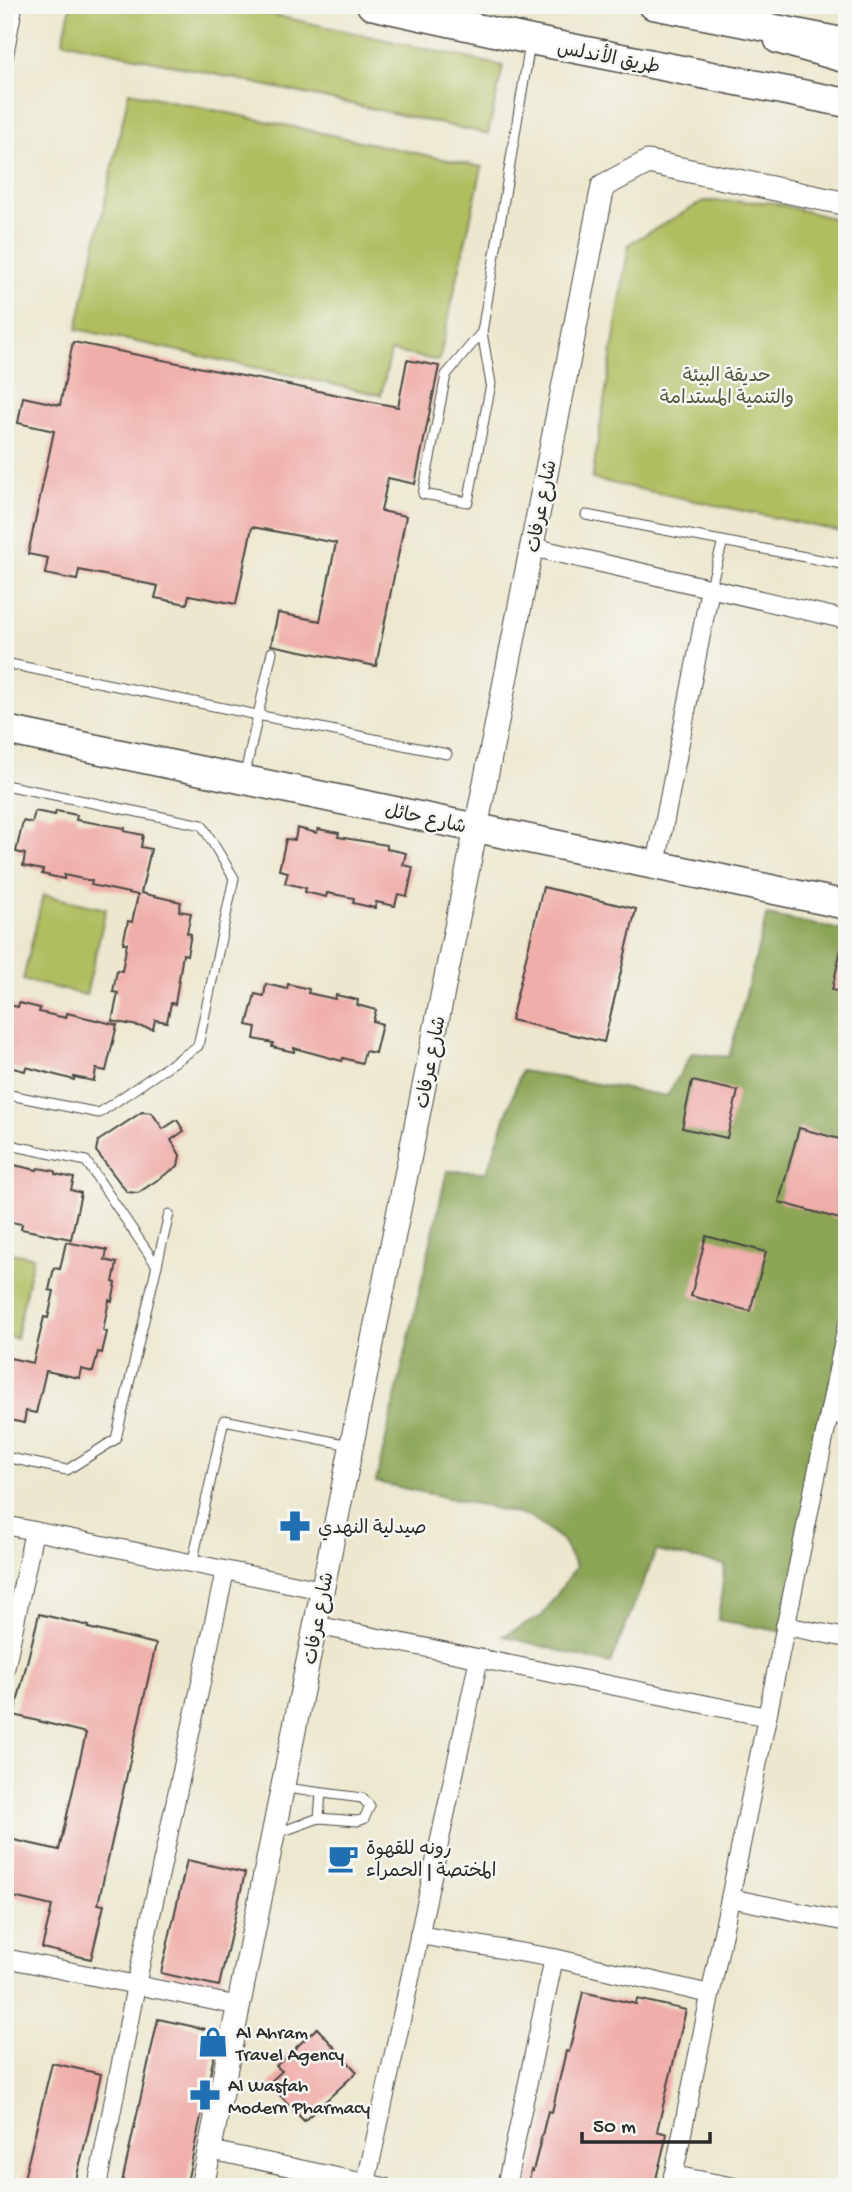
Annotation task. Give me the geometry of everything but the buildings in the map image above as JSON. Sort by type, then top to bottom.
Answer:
[{"type":"main road","name":"طريق الأندلس","points":[[371,5],[847,103]]},
{"type":"main road","points":[[652,5],[847,43]]},
{"type":"main road","points":[[652,5],[847,61]]},
{"type":"main road","name":"شارع حائل","points":[[5,730],[847,905]]},
{"type":"street","name":"شارع عرفات","points":[[202,2187],[477,828],[603,186],[648,162],[847,204]]},
{"type":"street","points":[[532,547],[847,620]]},
{"type":"street","points":[[656,865],[710,589]]},
{"type":"street","points":[[735,2187],[672,2181],[785,1626],[838,1415],[847,1326]]},
{"type":"street","points":[[5,1525],[323,1590]]},
{"type":"street","points":[[5,1670],[12,1605],[34,1531]]},
{"type":"street","points":[[97,2187],[136,1985],[225,1570]]},
{"type":"street","points":[[316,1625],[767,1717]]},
{"type":"street","points":[[785,1626],[847,1638]]},
{"type":"street","points":[[366,2183],[479,1658]]},
{"type":"street","points":[[730,1898],[847,1922]]},
{"type":"street","points":[[419,1935],[554,1958],[710,1994]]},
{"type":"street","points":[[5,1958],[239,2006]]},
{"type":"street","points":[[506,2187],[554,1958]]},
{"type":"street","points":[[210,2150],[384,2187]]},
{"type":"lane","points":[[5,74],[18,5]]},
{"type":"lane","points":[[482,332],[446,374],[423,494],[468,502],[491,384],[482,332],[531,40]]},
{"type":"lane","points":[[586,515],[847,565]]},
{"type":"lane","points":[[710,589],[723,541]]},
{"type":"lane","points":[[243,779],[272,652]]},
{"type":"lane","points":[[5,663],[447,754]]},
{"type":"lane","points":[[5,785],[202,825],[234,878],[198,1046],[99,1113],[5,1094]]},
{"type":"lane","points":[[5,1144],[86,1161],[157,1266]]},
{"type":"lane","points":[[5,1457],[67,1470],[116,1439],[169,1214]]},
{"type":"lane","points":[[192,1564],[224,1420],[352,1445]]},
{"type":"lane","points":[[273,1834],[319,1818],[357,1821],[364,1819],[370,1806],[362,1798],[283,1787]]},
{"type":"lane","points":[[319,1818],[321,1793]]},
{"type":"green space","points":[[71,5],[228,5],[503,66],[488,134],[63,41]]},
{"type":"green space","points":[[129,92],[482,167],[439,361],[391,351],[381,395],[77,329]]},
{"type":"green space","name":"حديقة البيئة والتنمية المستدامة","points":[[704,201],[770,202],[847,222],[847,533],[592,479],[629,244]]},
{"type":"green space","points":[[43,895],[106,909],[86,995],[23,980]]},
{"type":"green space","points":[[767,915],[847,931],[847,1304],[784,1632],[718,1620],[725,1565],[656,1551],[610,1664],[503,1636],[542,1616],[576,1567],[562,1540],[529,1516],[376,1482],[447,1171],[487,1172],[521,1071],[667,1096],[692,1053],[729,1057]]},
{"type":"green space","points":[[5,1252],[33,1257],[16,1338],[5,1336]]},
{"type":"place","name":"صيدلية النهدي","points":[[295,1526]]},
{"type":"place","name":"رونه للقهوة المختصة | الحمراء","points":[[343,1858]]},
{"type":"place","name":"Al Ahram Travel Agency","points":[[213,2042]]},
{"type":"place","name":"Al Wasfah Modern Pharmacy","points":[[205,2095]]}]
